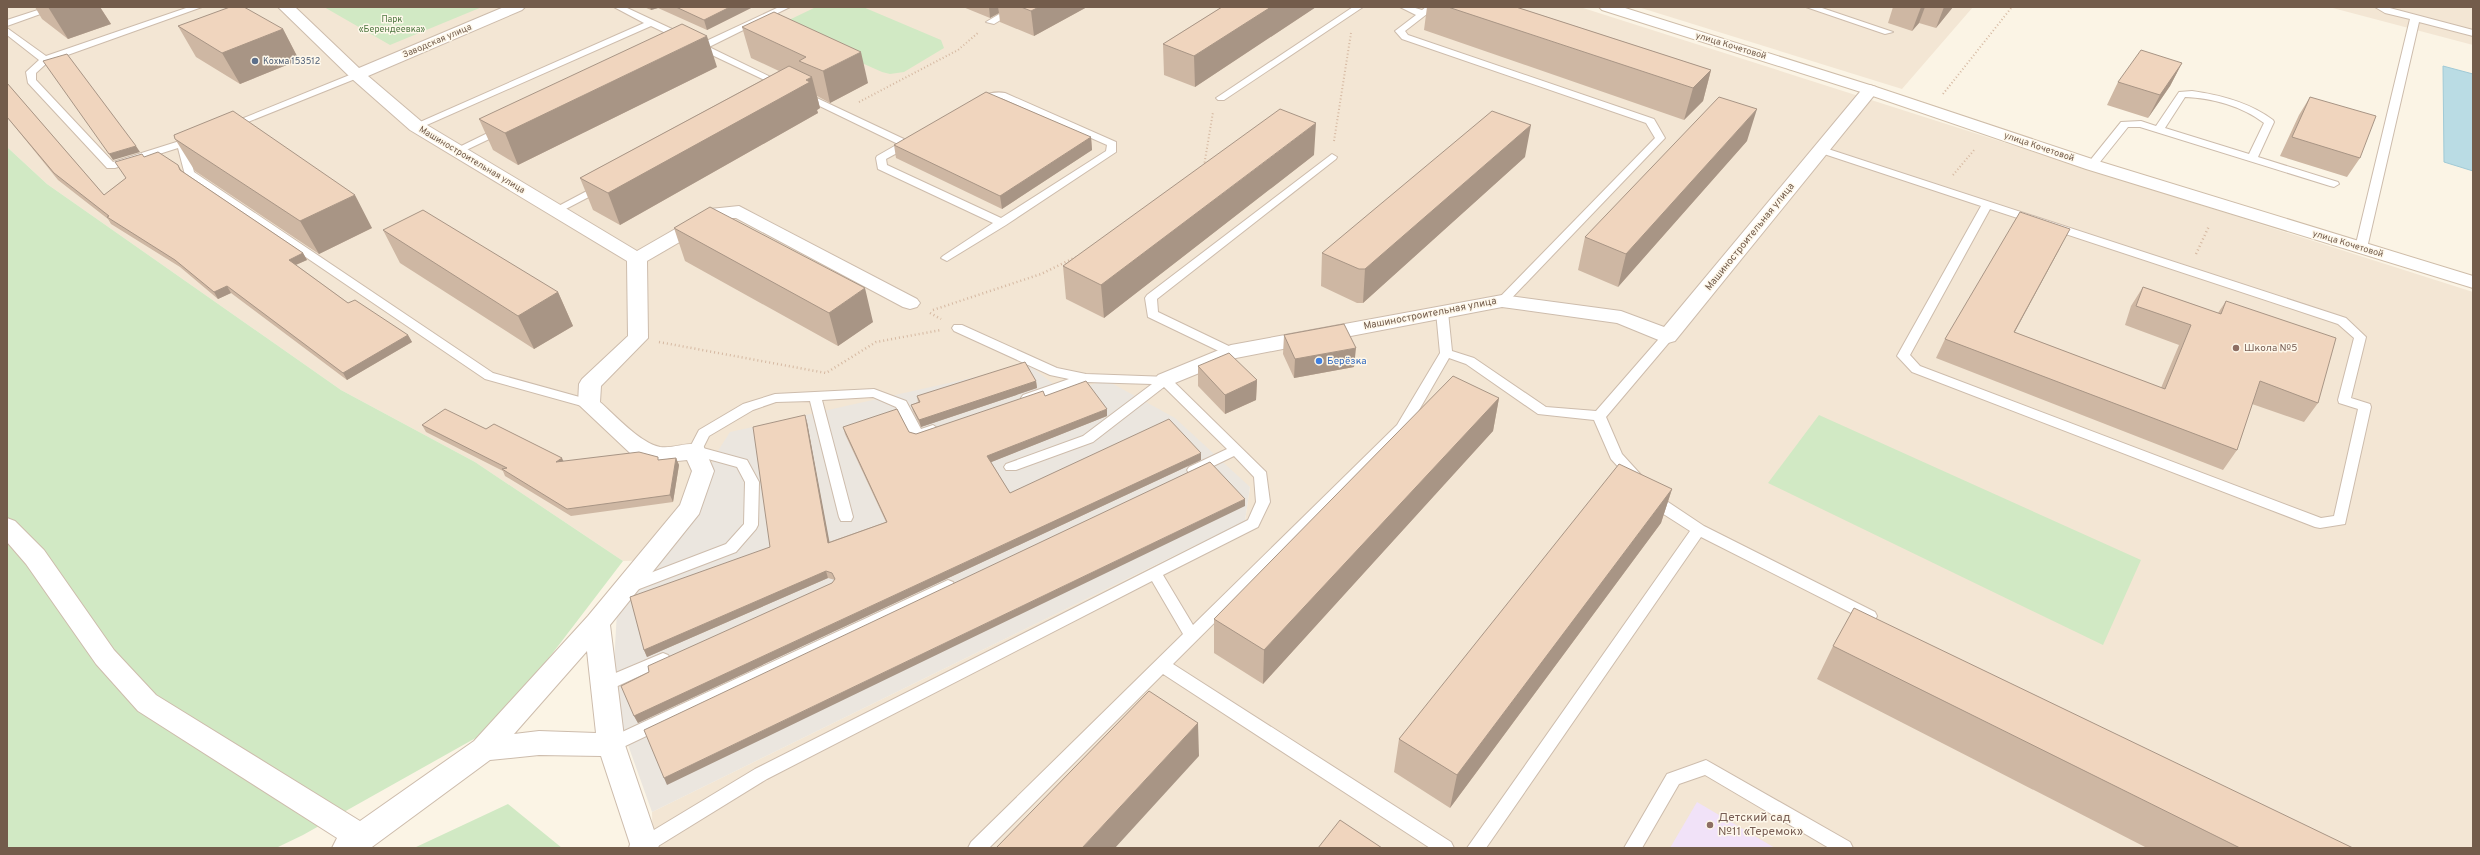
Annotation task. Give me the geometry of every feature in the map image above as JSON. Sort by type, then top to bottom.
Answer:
[{"type":"street","name":"Машиностроительная улица","points":[[286,7],[357,75],[416,126],[638,259]]},
{"type":"street","name":"Заводская улица","points":[[357,75],[518,7]]},
{"type":"street","name":"улица Кочетовой","points":[[1607,7],[1870,90],[2092,165],[2473,282]]},
{"type":"street","name":"Машиностроительная улица","points":[[1165,380],[1231,352],[1502,301],[1621,317],[1668,336],[1870,90]]},
{"type":"street","points":[[7,527],[35,557],[105,657],[147,703],[354,843],[484,750],[597,623],[621,591],[691,508],[703,471],[695,452],[659,455],[638,447],[589,404],[590,384],[638,338],[638,259],[717,213],[739,212],[910,302]]},
{"type":"street","points":[[597,623],[611,745],[644,847]]},
{"type":"street","points":[[484,750],[539,743],[611,745]]},
{"type":"lane","points":[[7,23],[56,7]]},
{"type":"lane","points":[[198,7],[45,60],[31,72],[32,81],[111,166],[204,136]]},
{"type":"lane","points":[[618,7],[906,144]]},
{"type":"lane","points":[[628,12],[638,7]]},
{"type":"lane","points":[[701,46],[786,7]]},
{"type":"lane","points":[[991,22],[1018,7]]},
{"type":"lane","points":[[1221,98],[1359,7]]},
{"type":"lane","points":[[1404,7],[1423,14]]},
{"type":"lane","points":[[1432,7],[1400,31],[1405,37],[1650,120],[1660,138],[1502,301]]},
{"type":"lane","points":[[1810,7],[1888,32]]},
{"type":"lane","points":[[2379,7],[2414,18],[2473,33]]},
{"type":"lane","points":[[2361,248],[2414,18]]},
{"type":"lane","points":[[416,126],[651,23]]},
{"type":"lane","points":[[7,31],[45,60]]},
{"type":"lane","points":[[676,48],[691,42]]},
{"type":"lane","points":[[218,130],[357,75]]},
{"type":"lane","points":[[773,95],[788,88]]},
{"type":"lane","points":[[2159,130],[2182,94],[2196,93],[2259,112],[2269,122],[2252,158]]},
{"type":"lane","points":[[947,258],[1111,152],[1112,144],[1002,95],[986,97],[973,105]]},
{"type":"lane","points":[[456,150],[513,124]]},
{"type":"lane","points":[[2092,165],[2126,124],[2141,124],[2334,184]]},
{"type":"lane","points":[[926,132],[881,158],[882,167],[1002,223]]},
{"type":"lane","points":[[182,144],[189,172],[489,376],[589,404]]},
{"type":"lane","points":[[1822,150],[1942,189],[2342,321],[2360,337],[2344,400],[2365,407],[2340,520],[2320,524],[1916,369],[1903,356],[1987,204]]},
{"type":"lane","points":[[1231,352],[1152,314],[1151,298],[1332,157]]},
{"type":"lane","points":[[556,210],[612,181]]},
{"type":"lane","points":[[976,848],[1402,428],[1446,353],[1442,312]]},
{"type":"lane","points":[[644,847],[761,774],[1253,523],[1263,502],[1261,475],[1165,380],[1086,378],[1054,372],[958,328]]},
{"type":"lane","points":[[1599,416],[1668,336]]},
{"type":"lane","points":[[1446,353],[1470,361],[1543,411],[1599,416]]},
{"type":"lane","points":[[1013,403],[1086,378]]},
{"type":"lane","points":[[1012,467],[1088,439],[1165,380]]},
{"type":"lane","points":[[621,591],[731,548],[751,525],[752,482],[742,463],[695,452],[704,433],[748,407],[774,398],[874,393],[901,404],[917,435],[947,425]]},
{"type":"lane","points":[[815,396],[846,517]]},
{"type":"lane","points":[[1599,416],[1616,456],[1659,504],[1700,530],[1885,624]]},
{"type":"lane","points":[[1178,477],[1236,450]]},
{"type":"lane","points":[[1476,848],[1700,530]]},
{"type":"lane","points":[[1154,573],[1192,636]]},
{"type":"lane","points":[[611,745],[963,579]]},
{"type":"lane","points":[[604,685],[677,653]]},
{"type":"lane","points":[[1162,665],[1445,848]]},
{"type":"lane","points":[[1633,848],[1673,779],[1706,767],[1844,848]]},
{"type":"path","points":[[1930,110],[2012,7]]},
{"type":"path","points":[[1332,157],[1351,30],[1342,18]]},
{"type":"path","points":[[840,113],[958,50],[991,22]]},
{"type":"path","points":[[1198,171],[1204,166],[1211,116],[1221,98]]},
{"type":"path","points":[[1942,189],[1975,149]]},
{"type":"path","points":[[2188,270],[2209,226]]},
{"type":"path","points":[[958,328],[928,312],[1041,274],[1079,256]]},
{"type":"path","points":[[787,397],[876,342],[958,328]]},
{"type":"path","points":[[638,338],[826,373]]},
{"type":"shaded area","points":[[7,7],[1580,7],[2473,292],[2473,848],[653,848],[652,812],[1245,521],[1250,487],[1065,393],[699,503],[655,560],[623,561],[475,462],[341,390],[47,184],[7,147]]},
{"type":"shaded area","points":[[1638,7],[1973,7],[1902,89]]},
{"type":"shaded area","points":[[2329,7],[2473,7],[2473,45]]},
{"type":"shaded area","points":[[1029,365],[1065,393],[1106,380],[1175,418],[1250,487],[1245,521],[652,812],[612,700],[617,611],[699,503],[714,457],[730,432]]},
{"type":"shaded area","name":"Детский сад №11 «Теремок»","points":[[1697,802],[1775,848],[1670,848]]},
{"type":"green space","name":"Парк «Берендеевка»","points":[[324,7],[482,7],[390,45]]},
{"type":"green space","points":[[816,7],[863,7],[941,40],[944,48],[904,72],[890,74],[882,72],[790,31],[789,20]]},
{"type":"green space","points":[[7,147],[47,184],[341,390],[475,462],[623,561],[497,726],[303,835],[276,848],[7,848]]},
{"type":"green space","points":[[1819,415],[2141,560],[2103,645],[1768,483]]},
{"type":"green space","points":[[508,804],[562,848],[414,848]]},
{"type":"water","points":[[2443,66],[2473,74],[2473,171],[2444,162]]},
{"type":"building","points":[[230,7],[244,7],[283,29],[222,53],[178,26]]},
{"type":"building","points":[[676,7],[730,7],[704,20]]},
{"type":"building","points":[[1021,7],[1039,7],[1031,11]]},
{"type":"building","points":[[1222,7],[1271,7],[1194,56],[1163,44]]},
{"type":"building","points":[[1448,7],[1516,7],[1711,70],[1693,88]]},
{"type":"building","points":[[774,12],[861,52],[823,71],[799,61],[806,57],[742,27]]},
{"type":"building","points":[[682,24],[707,36],[505,133],[479,119]]},
{"type":"building","points":[[2141,50],[2182,63],[2160,95],[2118,82]]},
{"type":"building","points":[[67,54],[136,146],[109,154],[43,61]]},
{"type":"building","points":[[789,66],[812,77],[806,80],[810,82],[608,193],[580,178]]},
{"type":"building","points":[[7,83],[104,195],[126,178],[115,162],[142,154],[144,157],[158,152],[178,165],[180,170],[303,253],[289,260],[348,303],[355,300],[408,335],[343,373],[227,286],[214,292],[175,260],[107,217],[109,216],[54,173],[7,117]]},
{"type":"building","points":[[986,92],[1091,137],[1000,196],[894,145]]},
{"type":"building","points":[[1719,97],[1757,109],[1626,254],[1585,237]]},
{"type":"building","points":[[2310,97],[2376,116],[2360,158],[2292,137]]},
{"type":"building","points":[[1280,109],[1316,123],[1101,285],[1063,266]]},
{"type":"building","points":[[233,111],[355,195],[300,221],[175,139],[174,135]]},
{"type":"building","points":[[1492,111],[1531,125],[1365,269],[1359,269],[1322,253]]},
{"type":"building","points":[[710,207],[865,288],[829,313],[674,228]]},
{"type":"building","points":[[423,210],[558,292],[518,316],[383,230]]},
{"type":"building","name":"Школа №5","points":[[2020,212],[2070,229],[2014,332],[2165,389],[2191,325],[2136,306],[2143,287],[2221,314],[2226,301],[2336,338],[2318,403],[2260,381],[2237,450],[1945,339]]},
{"type":"building","points":[[1344,324],[1356,348],[1295,359],[1284,335]]},
{"type":"building","points":[[1229,353],[1257,380],[1225,395],[1198,366]]},
{"type":"building","points":[[1025,362],[1036,381],[919,420],[911,405],[920,402],[917,396]]},
{"type":"building","points":[[1453,376],[1499,398],[1264,650],[1214,619]]},
{"type":"building","points":[[1086,381],[1107,409],[987,456],[1010,493],[1169,419],[1201,453],[634,716],[621,686],[649,672],[648,666],[832,583],[835,579],[832,573],[826,571],[644,650],[630,597],[770,547],[753,427],[805,415],[828,543],[887,522],[843,427],[897,409],[909,432],[916,434],[1043,391],[1045,396]]},
{"type":"building","points":[[445,409],[486,429],[494,424],[562,458],[556,462],[639,452],[658,457],[658,460],[676,458],[670,495],[567,509],[502,469],[507,468],[422,425]]},
{"type":"building","points":[[1210,462],[1245,499],[664,778],[644,730]]},
{"type":"building","points":[[1619,464],[1672,489],[1457,775],[1399,739]]},
{"type":"building","points":[[1854,608],[2353,848],[2240,848],[1833,646]]},
{"type":"building","points":[[1149,691],[1198,723],[1082,848],[996,848]]},
{"type":"building","points":[[1340,820],[1382,848],[1318,848]]},
{"type":"place","name":"Кохма 153512","points":[[255,61]]},
{"type":"place","name":"Школа №5","points":[[2236,348]]},
{"type":"place","name":"Берёзка","points":[[1319,361]]},
{"type":"place","name":"Детский сад №11 «Теремок»","points":[[1710,825]]}]
